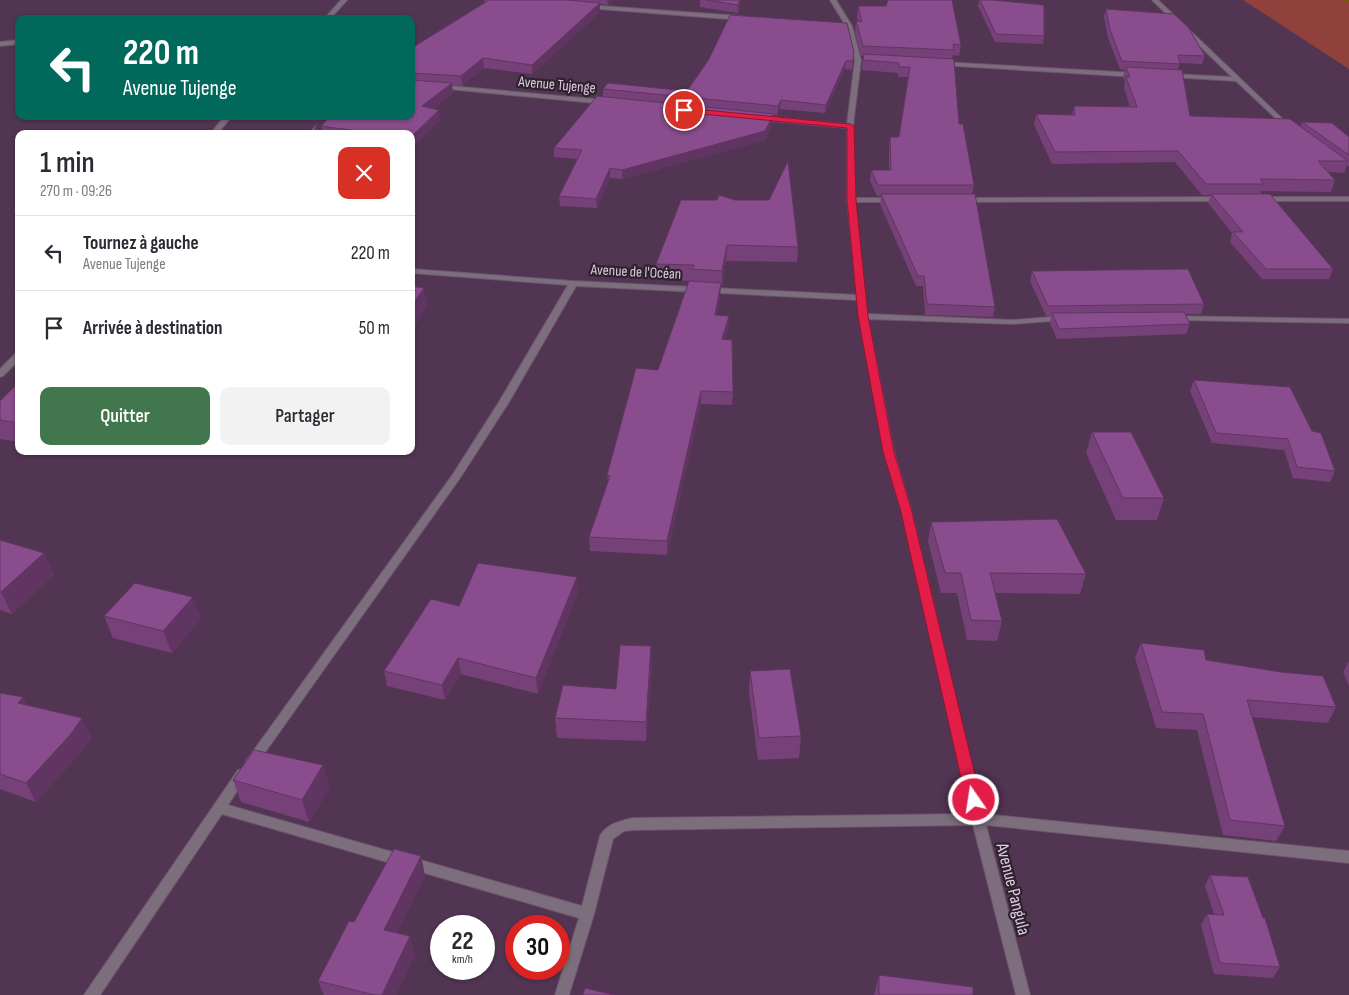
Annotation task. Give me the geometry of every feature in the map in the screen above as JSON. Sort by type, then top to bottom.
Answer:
[{"type":"street","points":[[331,15],[344,0]]},
{"type":"street","name":"Avenue Pangula","points":[[833,0],[863,60],[850,126],[852,200],[863,316],[889,452],[906,508],[978,819],[1023,995]]},
{"type":"street","points":[[1155,0],[1291,129]]},
{"type":"street","points":[[582,6],[749,19]]},
{"type":"street","points":[[0,44],[15,42]]},
{"type":"street","points":[[933,64],[1145,75]]},
{"type":"street","points":[[1164,76],[1237,79]]},
{"type":"street","name":"Avenue Tujenge","points":[[432,87],[613,103]]},
{"type":"street","points":[[752,117],[850,126]]},
{"type":"street","points":[[217,130],[225,120]]},
{"type":"street","points":[[1254,199],[1349,198]]},
{"type":"street","points":[[959,200],[1234,199]]},
{"type":"street","points":[[852,200],[900,200]]},
{"type":"street","name":"Avenue de l'Océan","points":[[415,271],[574,283],[860,298]]},
{"type":"street","points":[[91,995],[218,808],[457,476],[504,402],[574,283]]},
{"type":"street","points":[[863,316],[1012,322],[1073,318]]},
{"type":"street","points":[[1160,318],[1349,321]]},
{"type":"street","points":[[0,374],[15,359]]},
{"type":"street","points":[[218,808],[587,914]]},
{"type":"street","points":[[562,995],[587,914],[603,846],[607,836],[621,826],[634,824],[978,819],[1349,857]]},
{"type":"shaded area","points":[[1243,0],[1349,0],[1349,69]]},
{"type":"building","points":[[489,0],[567,0],[600,3],[532,65],[483,58],[461,76],[415,73],[415,46]]},
{"type":"building","points":[[706,0],[740,0],[738,5]]},
{"type":"building","points":[[888,0],[952,0],[961,45],[953,44],[954,50],[863,46],[856,21],[862,22],[858,6],[886,6]]},
{"type":"building","points":[[980,0],[1044,5],[1044,36],[996,34]]},
{"type":"building","points":[[1106,9],[1174,14],[1188,27],[1205,56],[1178,55],[1180,64],[1122,61],[1110,30]]},
{"type":"building","points":[[730,15],[847,23],[854,52],[853,61],[846,61],[826,105],[781,100],[778,106],[603,89],[608,83],[687,91],[709,59]]},
{"type":"building","points":[[864,54],[954,59],[959,124],[963,124],[974,185],[878,185],[871,170],[891,170],[890,137],[899,137],[910,67],[899,67],[899,63],[863,60]]},
{"type":"building","points":[[1126,67],[1182,70],[1190,116],[1290,119],[1348,161],[1318,161],[1335,180],[1260,179],[1264,184],[1206,184],[1178,151],[1055,152],[1036,114],[1075,115],[1074,106],[1137,107],[1126,77],[1130,77]]},
{"type":"building","points":[[415,80],[452,83],[422,106],[439,110],[415,133],[415,130],[350,130],[321,126],[327,120],[415,120]]},
{"type":"building","points":[[597,96],[774,114],[765,131],[622,170],[610,168],[596,199],[559,196],[582,150],[554,148]]},
{"type":"building","points":[[1302,122],[1332,123],[1349,137],[1349,155]]},
{"type":"building","points":[[788,161],[798,247],[727,245],[722,271],[692,269],[694,265],[656,264],[681,200],[717,200],[719,195],[735,200],[769,200]]},
{"type":"building","points":[[881,194],[975,194],[995,307],[927,304],[924,276],[918,276]]},
{"type":"building","points":[[1211,194],[1270,194],[1333,269],[1266,269],[1233,232],[1243,232]]},
{"type":"building","points":[[1188,269],[1204,304],[1048,306],[1032,271]]},
{"type":"building","points":[[689,281],[721,283],[715,315],[729,316],[722,339],[732,340],[733,392],[701,391],[667,541],[589,537],[610,476],[607,475],[636,368],[658,370]]},
{"type":"building","points":[[415,287],[424,288],[415,301]]},
{"type":"building","points":[[1184,312],[1190,324],[1059,329],[1052,313]]},
{"type":"building","points":[[1194,380],[1290,387],[1312,431],[1321,433],[1335,471],[1297,467],[1288,439],[1216,433]]},
{"type":"building","points":[[15,386],[15,422],[0,420],[0,401]]},
{"type":"building","points":[[1092,432],[1131,432],[1164,498],[1123,498]]},
{"type":"building","points":[[1057,519],[1086,574],[990,573],[1002,621],[971,620],[961,573],[945,573],[931,522]]},
{"type":"building","points":[[0,540],[44,553],[1,592],[0,592]]},
{"type":"building","points":[[478,563],[577,577],[536,678],[458,658],[442,685],[384,671],[431,599],[459,606]]},
{"type":"building","points":[[135,583],[193,597],[163,631],[104,616]]},
{"type":"building","points":[[1141,643],[1204,650],[1206,660],[1281,672],[1323,676],[1336,707],[1247,700],[1285,826],[1230,820],[1203,714],[1162,712]]},
{"type":"building","points":[[620,645],[651,646],[646,722],[555,718],[563,685],[616,689]]},
{"type":"building","points":[[790,669],[801,736],[759,738],[750,671]]},
{"type":"building","points":[[0,693],[23,697],[18,703],[82,718],[71,734],[26,783],[0,774]]},
{"type":"building","points":[[254,750],[323,765],[302,800],[233,780]]},
{"type":"building","points":[[394,849],[421,856],[384,930],[410,936],[382,995],[374,995],[318,981],[349,921],[354,922]]},
{"type":"building","points":[[1210,875],[1248,877],[1263,918],[1265,918],[1280,967],[1220,963],[1207,914],[1224,915]]},
{"type":"building","points":[[879,975],[973,987],[973,995],[879,995]]},
{"type":"building","points":[[585,988],[614,995],[583,995]]},
{"type":"route","points":[[684,110],[850,126],[852,200],[863,316],[889,452],[906,508],[974,800]]}]
